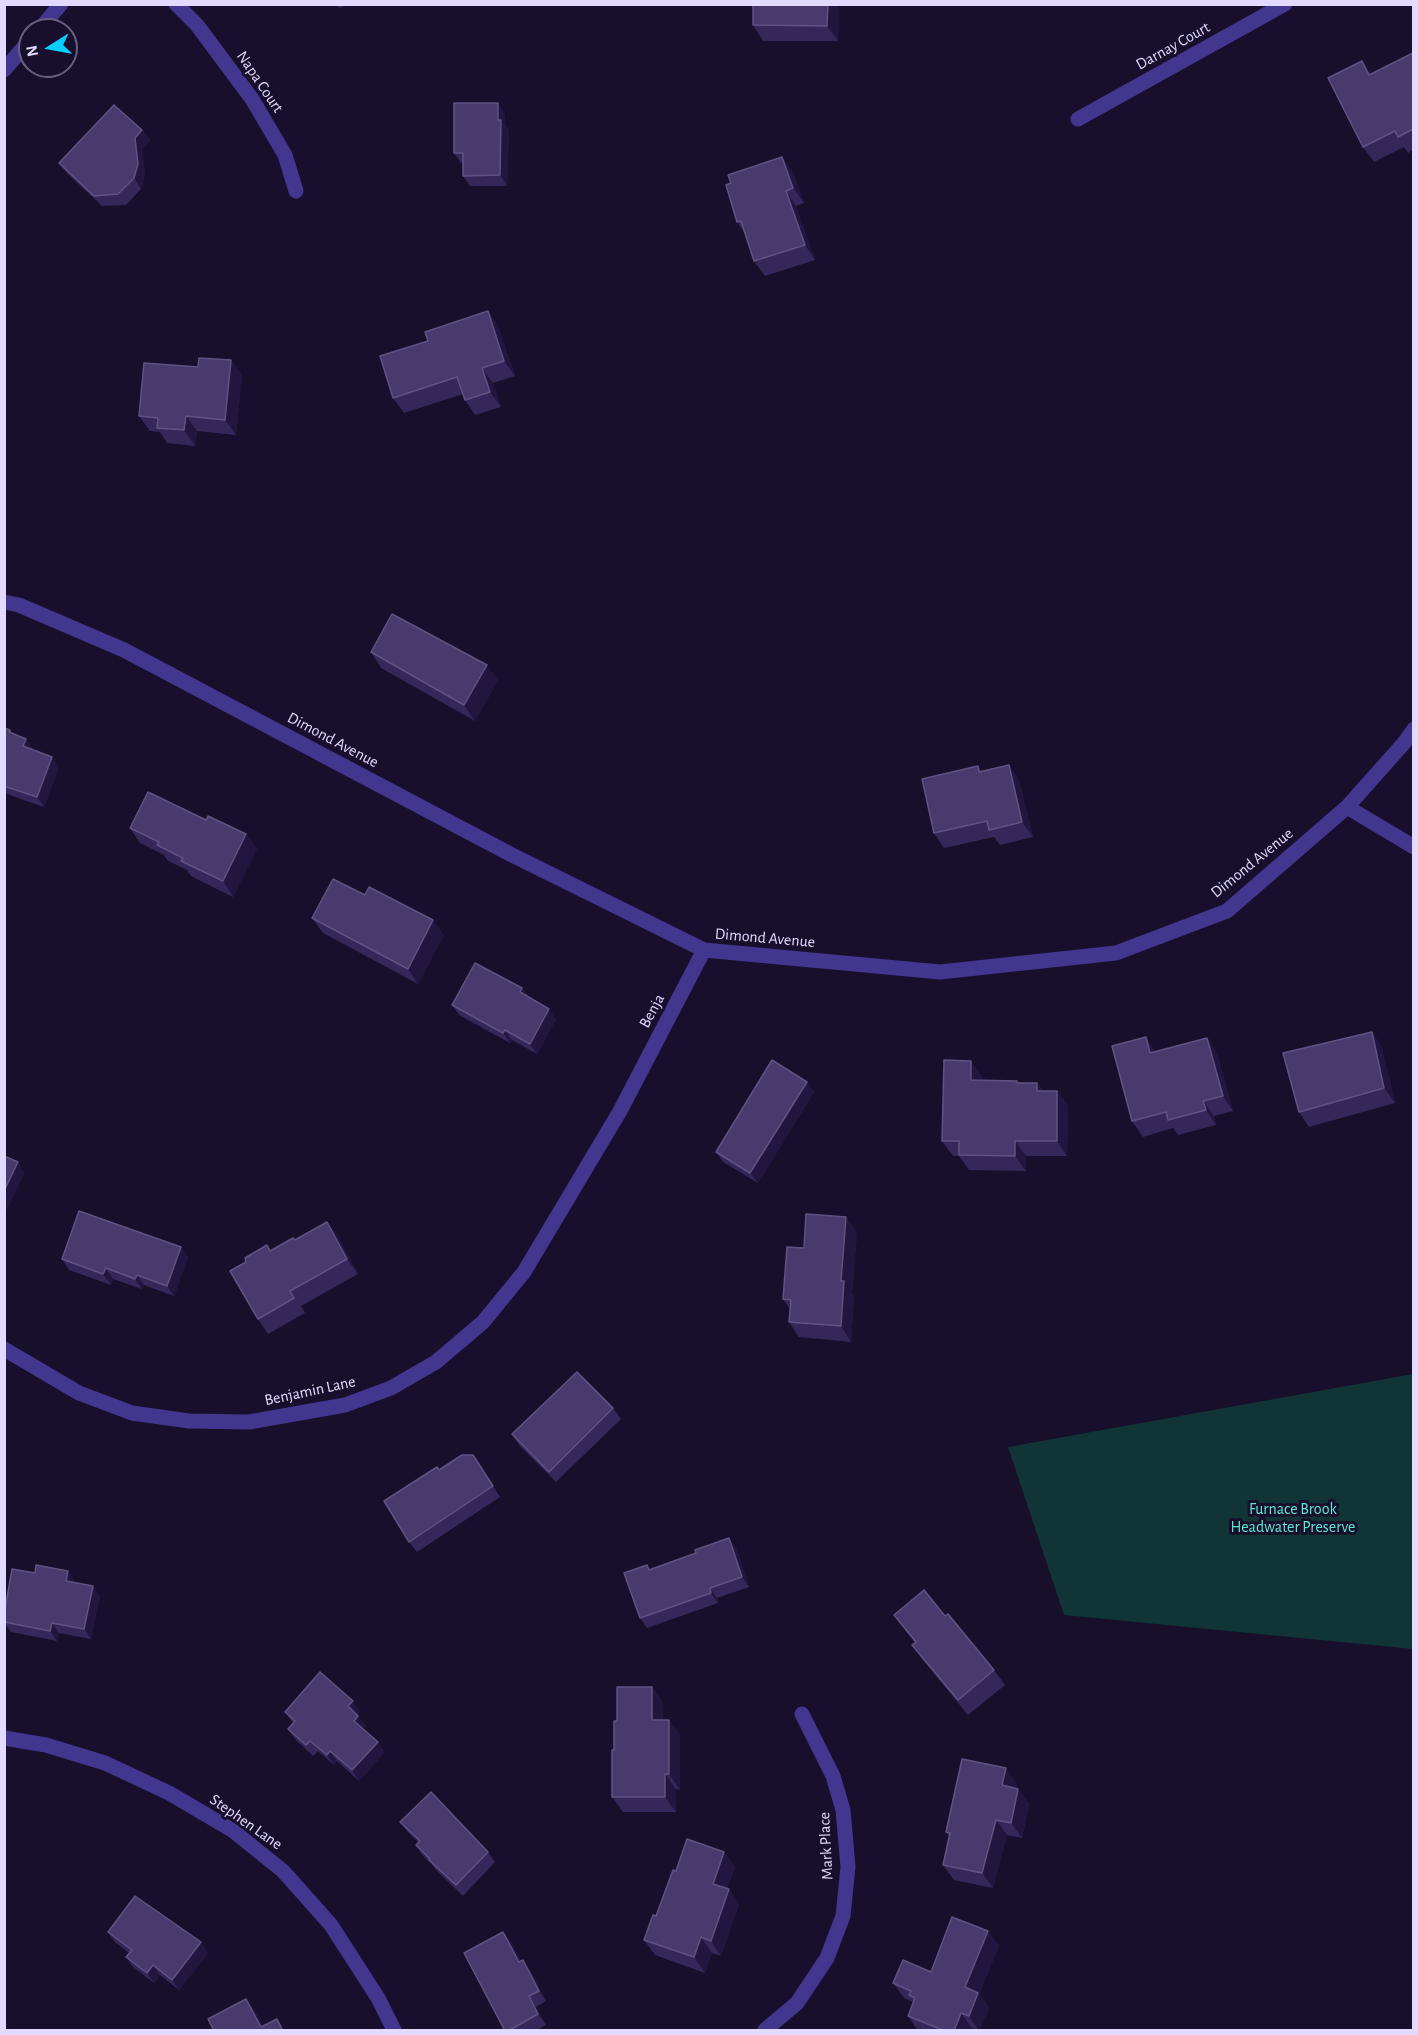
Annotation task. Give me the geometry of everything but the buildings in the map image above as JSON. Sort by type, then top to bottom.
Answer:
[{"type":"street","points":[[49,18],[61,4]]},
{"type":"street","name":"Napa Court","points":[[176,4],[197,25],[252,99],[285,155],[296,191]]},
{"type":"street","name":"Darnay Court","points":[[1078,119],[1285,4]]},
{"type":"street","points":[[4,70],[18,54]]},
{"type":"street","name":"Dimond Avenue","points":[[4,602],[19,605],[124,650],[510,854],[704,950],[940,972],[1116,952],[1227,911],[1347,807],[1404,743],[1413,729]]},
{"type":"street","points":[[1347,807],[1413,847]]},
{"type":"street","name":"Benja","points":[[632,1088],[704,950]]},
{"type":"street","name":"Benjamin Lane","points":[[4,1349],[79,1392],[132,1413],[189,1421],[249,1422],[345,1405],[391,1388],[436,1362],[483,1322],[524,1272],[632,1088]]},
{"type":"street","name":"Mark Place","points":[[765,2031],[797,2003],[827,1958],[843,1916],[848,1867],[843,1810],[833,1776],[802,1714]]},
{"type":"street","name":"Stephen Lane","points":[[4,1738],[46,1745],[105,1763],[169,1793],[232,1830],[283,1870],[331,1925],[378,1998],[394,2031]]},
{"type":"green space","name":"Furnace Brook Headwater Preserve","points":[[1413,1374],[1413,1649],[1064,1615],[1008,1447]]}]
